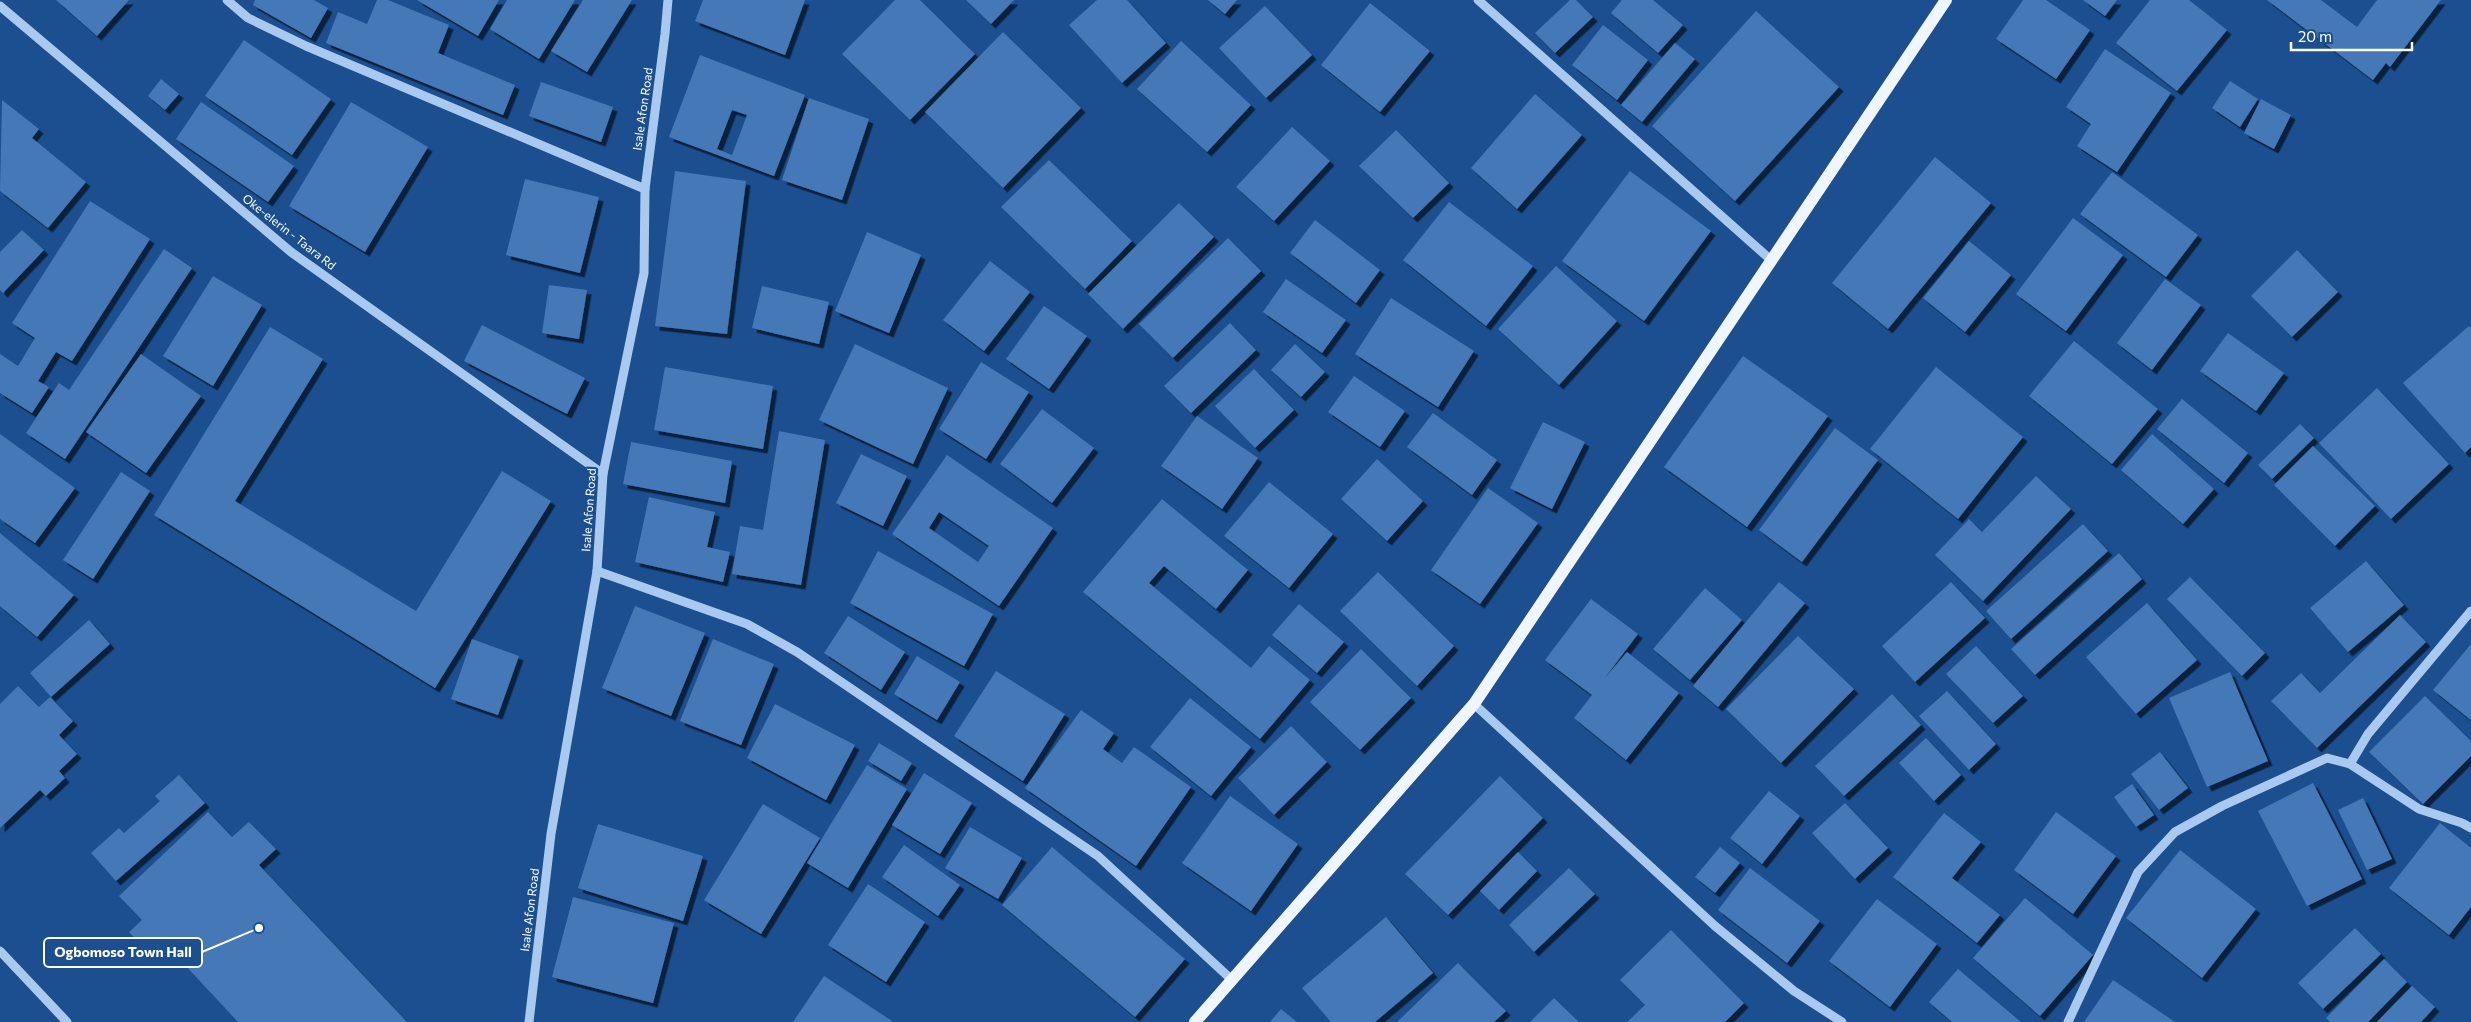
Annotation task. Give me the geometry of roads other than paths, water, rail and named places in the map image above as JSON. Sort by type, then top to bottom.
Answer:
[{"type":"main road","points":[[1195,1022],[1474,704],[1946,0]]},
{"type":"street","points":[[227,0],[248,18],[306,46],[645,189]]},
{"type":"street","name":"Isale Afon Road","points":[[529,1022],[551,834],[597,571],[603,474],[644,273],[645,189],[668,0]]},
{"type":"street","points":[[1478,0],[1771,260]]},
{"type":"street","name":"Oke-elerin - Taara Rd","points":[[0,6],[291,252],[603,474]]},
{"type":"street","points":[[597,571],[747,624],[797,652],[1098,856],[1232,980]]},
{"type":"street","points":[[2350,764],[2368,734],[2471,611]]},
{"type":"street","points":[[1474,704],[1715,926],[1794,991],[1842,1022]]},
{"type":"street","points":[[2068,1022],[2138,872],[2175,832],[2222,806],[2327,758],[2350,764],[2419,809],[2462,823],[2471,828]]},
{"type":"street","points":[[0,951],[67,1022]]},
{"type":"place","name":"Ogbomoso Town Hall","points":[[259,928]]}]
